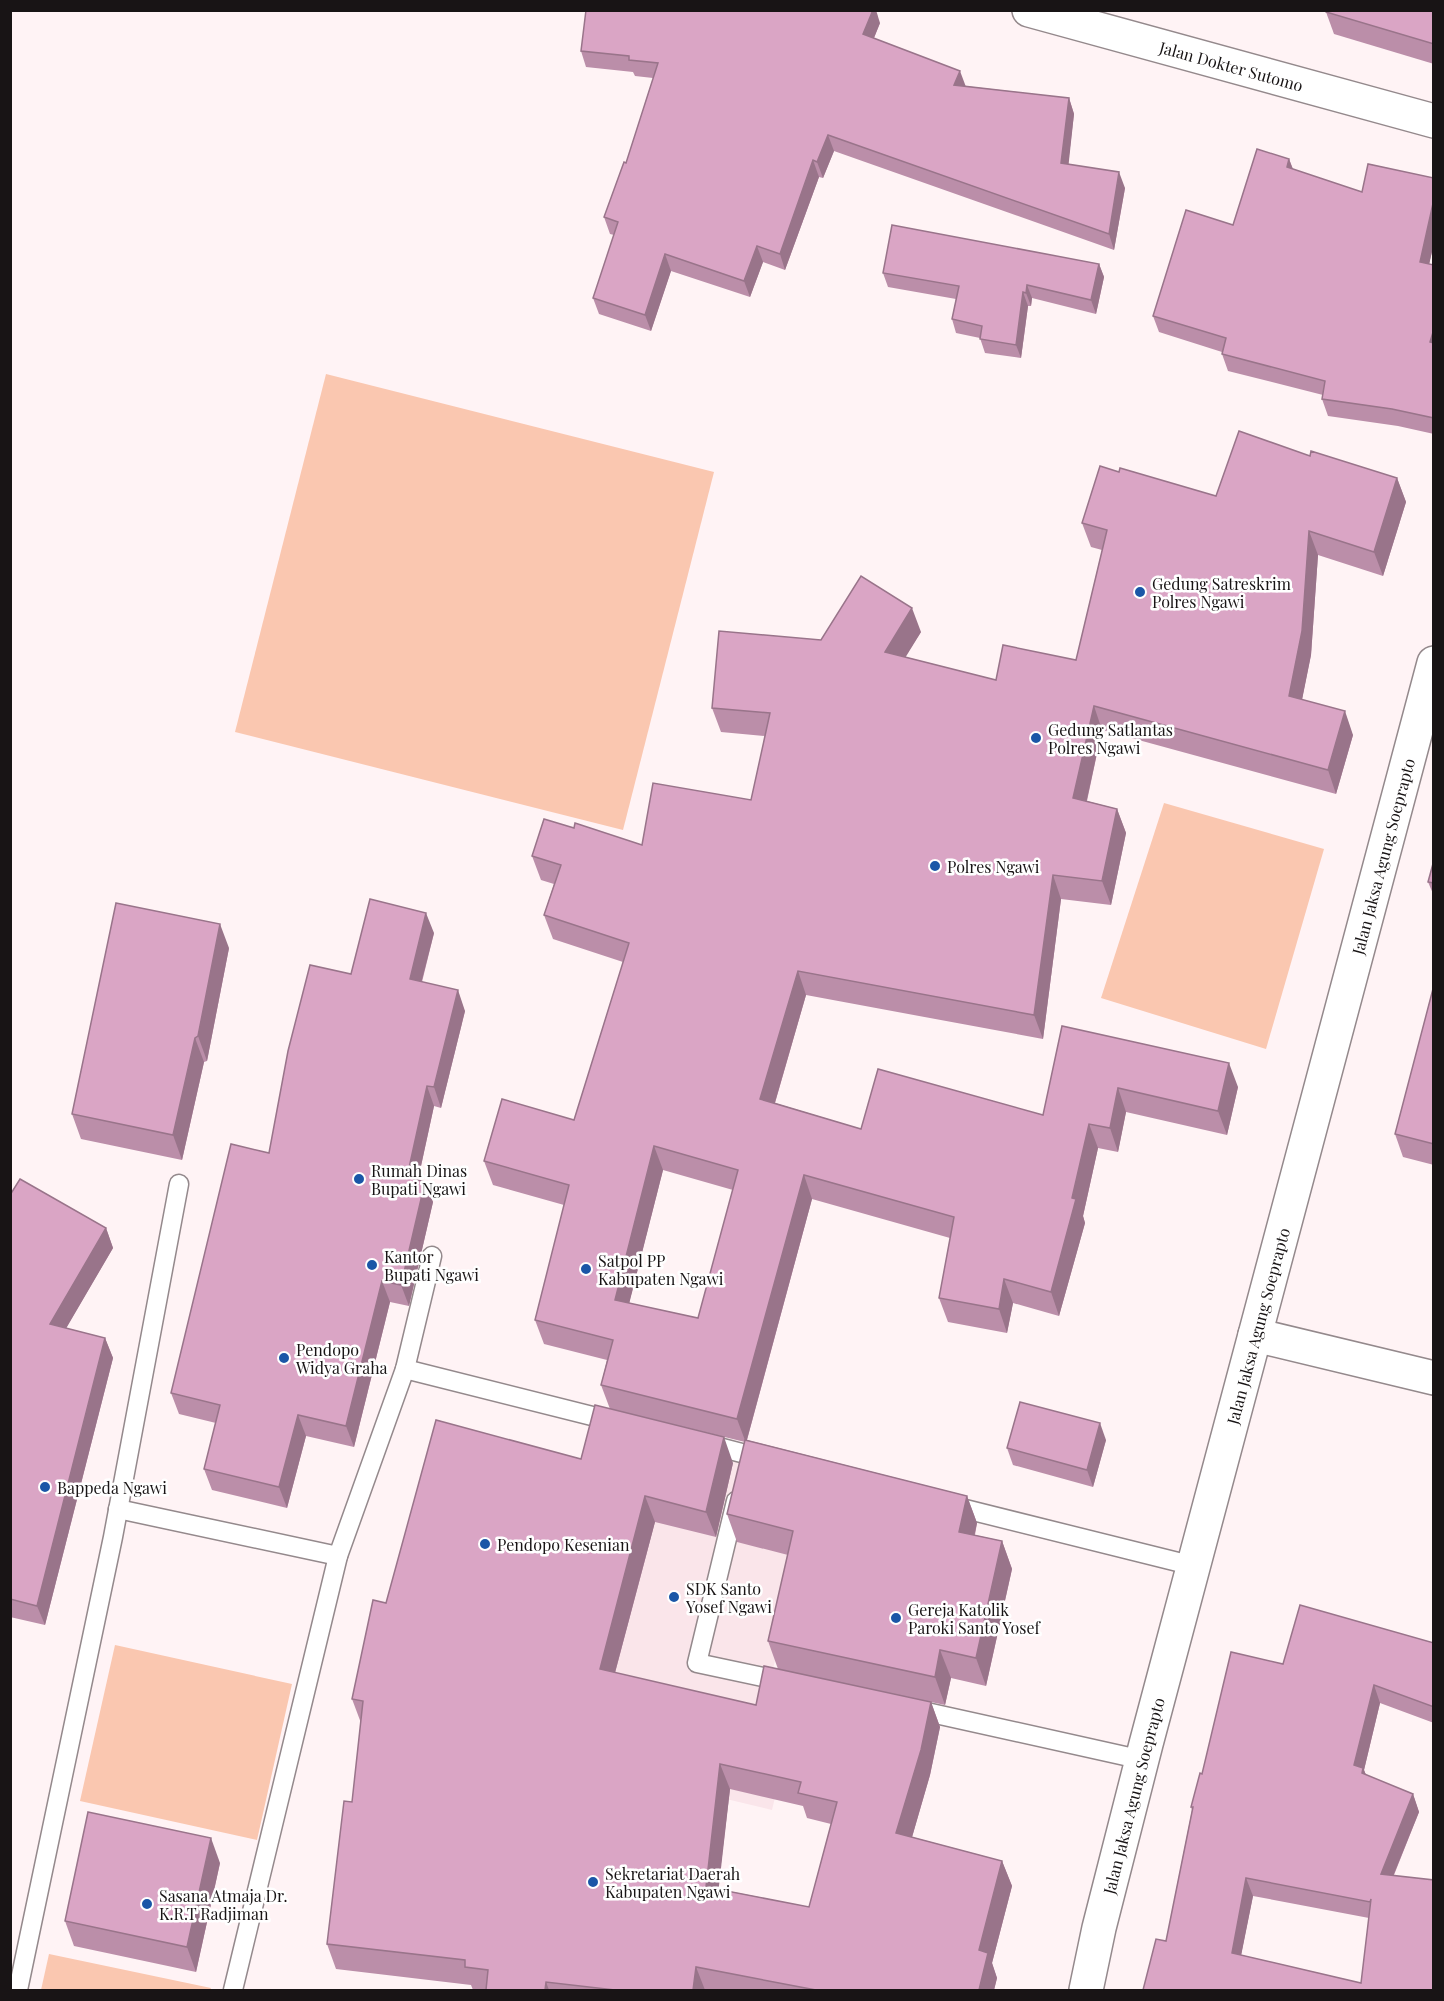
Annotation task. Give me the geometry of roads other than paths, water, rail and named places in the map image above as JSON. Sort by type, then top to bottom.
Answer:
[{"type":"main road","name":"Jalan Dokter Sutomo","points":[[1029,10],[1434,121]]},
{"type":"main road","name":"Jalan Jaksa Agung Soeprapto","points":[[1086,1990],[1143,1760],[1255,1335],[1426,718],[1434,663]]},
{"type":"main road","points":[[1255,1335],[1434,1378]]},
{"type":"lane","points":[[18,1990],[118,1509],[179,1184]]},
{"type":"lane","points":[[233,1990],[338,1556],[405,1370],[432,1256]]},
{"type":"lane","points":[[405,1370],[636,1427]]},
{"type":"lane","points":[[692,1441],[744,1469],[782,1463]]},
{"type":"lane","points":[[744,1469],[697,1663],[806,1686]]},
{"type":"lane","points":[[933,1501],[1194,1566]]},
{"type":"lane","points":[[118,1509],[338,1556]]},
{"type":"lane","points":[[892,1705],[1143,1760]]},
{"type":"place","name":"Gedung Satreskrim Polres Ngawi","points":[[1140,592]]},
{"type":"place","name":"Gedung Satlantas Polres Ngawi","points":[[1036,738]]},
{"type":"place","name":"Polres Ngawi","points":[[935,866]]},
{"type":"place","name":"Rumah Dinas Bupati Ngawi","points":[[359,1179]]},
{"type":"place","name":"Kantor Bupati Ngawi","points":[[372,1265]]},
{"type":"place","name":"Satpol PP Kabupaten Ngawi","points":[[586,1269]]},
{"type":"place","name":"Pendopo Widya Graha","points":[[284,1358]]},
{"type":"place","name":"Bappeda Ngawi","points":[[45,1487]]},
{"type":"place","name":"Pendopo Kesenian","points":[[485,1544]]},
{"type":"place","name":"SDK Santo Yosef Ngawi","points":[[674,1597]]},
{"type":"place","name":"Gereja Katolik Paroki Santo Yosef","points":[[896,1618]]},
{"type":"place","name":"Sekretariat Daerah Kabupaten Ngawi","points":[[593,1882]]},
{"type":"place","name":"Sasana Atmaja Dr. K.R.T Radjiman","points":[[147,1904]]}]
